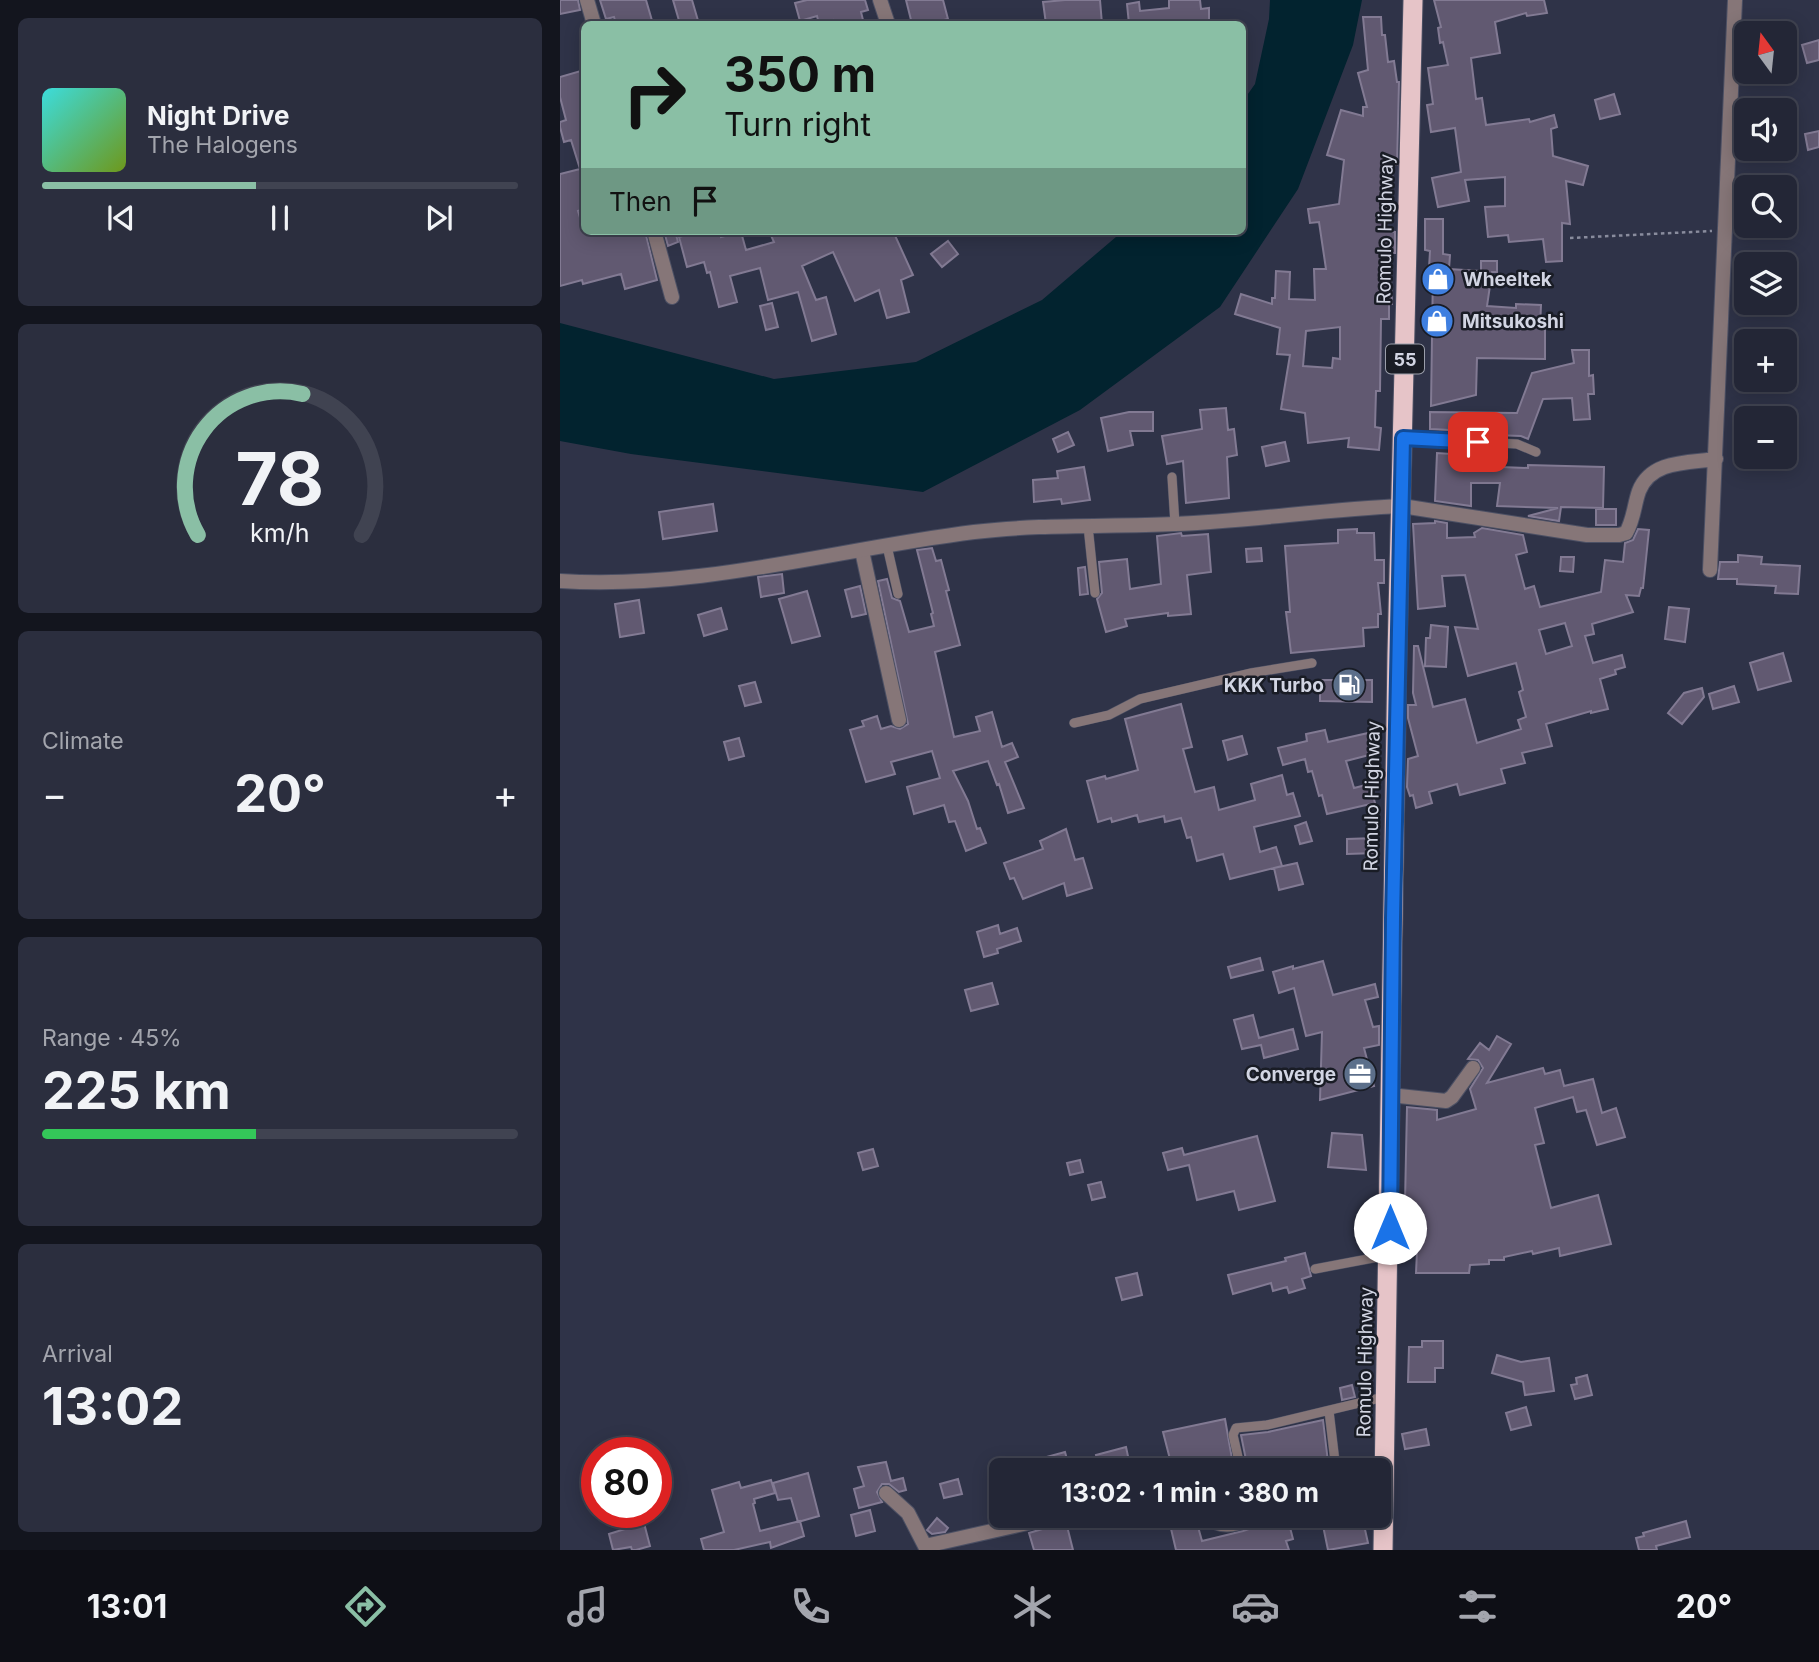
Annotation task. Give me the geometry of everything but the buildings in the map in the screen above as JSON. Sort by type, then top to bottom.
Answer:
[{"type":"highway","name":"Romulo Highway","points":[[1384,1458],[1413,0]]},
{"type":"highway","name":"Romulo Highway","points":[[1383,1528],[1383,1550]]},
{"type":"street","points":[[587,0],[593,21]]},
{"type":"street","points":[[880,0],[887,21]]},
{"type":"street","points":[[1710,570],[1735,0]]},
{"type":"street","points":[[655,235],[672,297]]},
{"type":"street","points":[[560,581],[626,583],[738,570],[975,532],[1175,524],[1351,508],[1402,506],[1587,535],[1619,535],[1626,533],[1632,522],[1639,492],[1647,476],[1653,471],[1668,466],[1716,459]]},
{"type":"street","points":[[862,551],[899,720]]},
{"type":"street","points":[[1390,1095],[1446,1101],[1452,1097],[1473,1068]]},
{"type":"street","points":[[886,1493],[908,1513],[926,1548],[1009,1528]]},
{"type":"lane","points":[[1403,438],[1517,444],[1536,452]]},
{"type":"lane","points":[[1172,477],[1175,524]]},
{"type":"lane","points":[[1088,526],[1095,593]]},
{"type":"lane","points":[[887,546],[898,594]]},
{"type":"lane","points":[[1074,723],[1109,715],[1140,699],[1251,673],[1312,663]]},
{"type":"lane","points":[[1315,1269],[1389,1255]]},
{"type":"lane","points":[[1238,1458],[1233,1435],[1236,1429],[1267,1425],[1386,1396]]},
{"type":"lane","points":[[1329,1411],[1335,1458]]},
{"type":"path","points":[[1570,237],[1726,230]]},
{"type":"water","points":[[1270,0],[1362,0],[1353,45],[1298,189],[1220,307],[1080,410],[923,492],[631,454],[560,441],[560,323],[774,379],[916,362],[1042,300],[1118,235],[1246,235],[1246,97],[1255,84],[1269,19]]},
{"type":"place","name":"Wheeltek","points":[[1438,279]]},
{"type":"place","name":"Mitsukoshi","points":[[1437,321]]},
{"type":"place","name":"KKK Turbo","points":[[1349,685]]},
{"type":"place","name":"Converge","points":[[1360,1074]]},
{"type":"route","points":[[1390,1228],[1397,655],[1403,438],[1478,442]]}]
